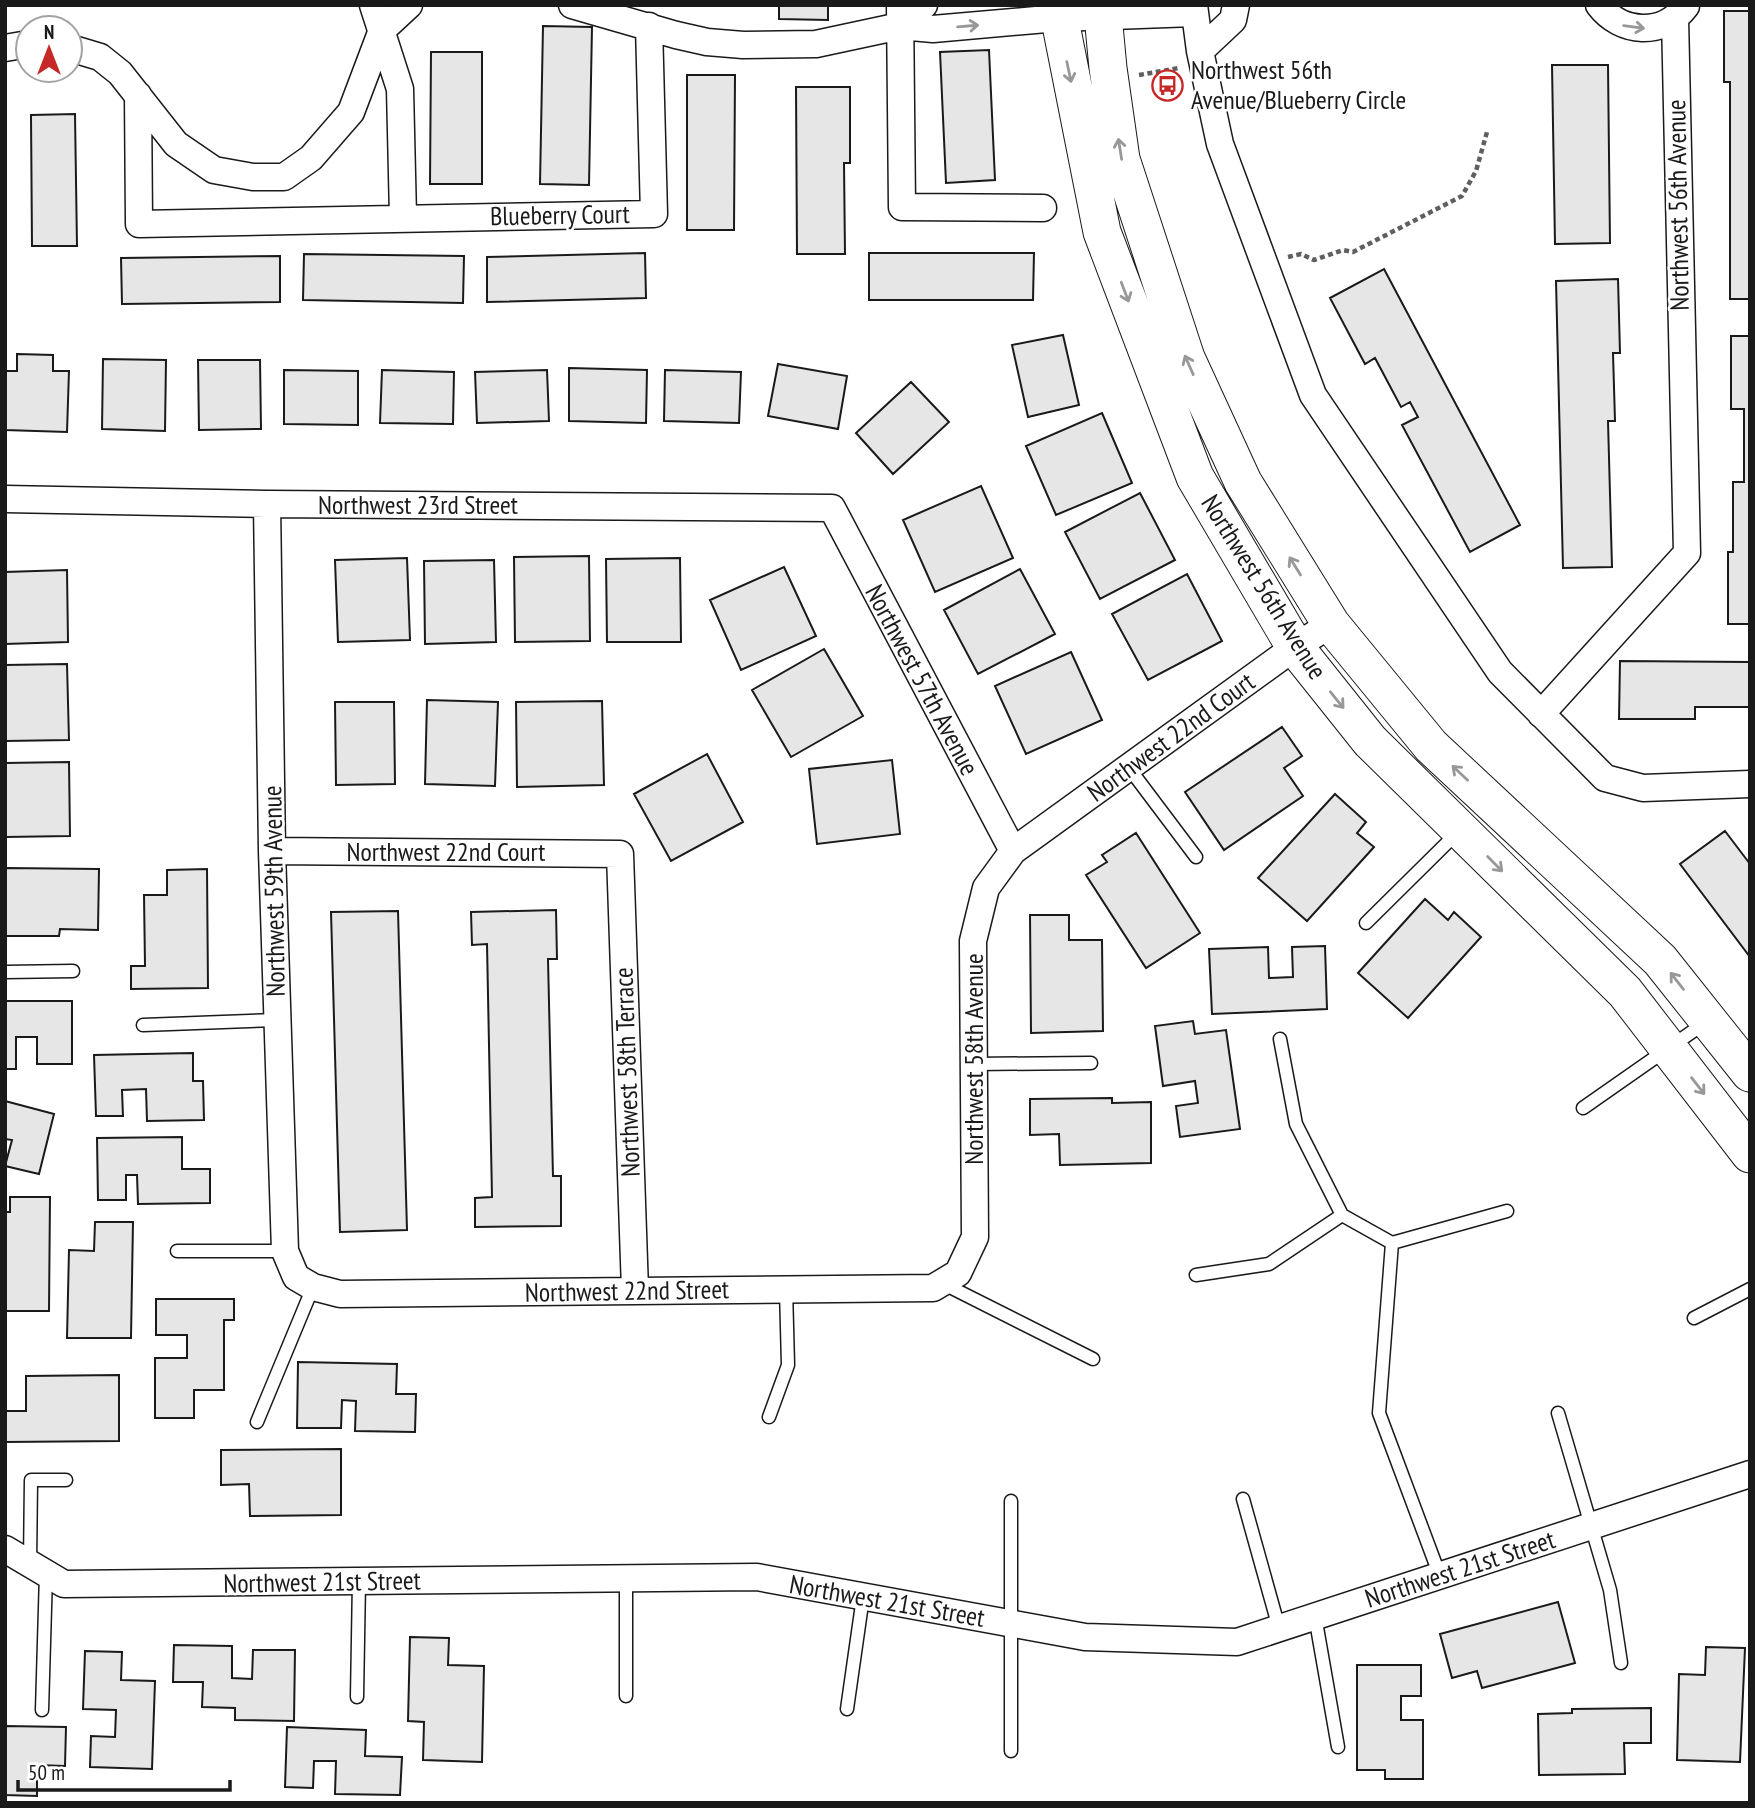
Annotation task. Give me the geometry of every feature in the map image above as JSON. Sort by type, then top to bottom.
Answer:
[{"type":"street","points":[[373,5],[400,89],[403,217]]},
{"type":"street","points":[[84,52],[100,57],[120,73],[176,144],[214,170],[254,177],[284,177],[311,158],[351,112],[382,30],[409,5]]},
{"type":"street","points":[[572,5],[636,17],[707,42],[743,45],[816,44],[900,16],[924,5]]},
{"type":"street","points":[[1200,51],[1233,20],[1236,5]]},
{"type":"street","name":"Northwest 56th Avenue","points":[[1599,5],[1607,16],[1623,26],[1641,29],[1659,27],[1681,11]]},
{"type":"street","points":[[900,16],[933,29],[1058,12],[1194,9],[1220,144],[1313,395],[1500,673],[1605,778],[1643,788],[1750,784]]},
{"type":"street","name":"Northwest 56th Avenue","points":[[1103,10],[1121,159],[1186,358],[1243,482],[1331,624],[1432,746],[1660,960],[1750,1073]]},
{"type":"street","name":"Northwest 56th Avenue","points":[[1541,714],[1686,553],[1681,11]]},
{"type":"street","name":"Northwest 56th Avenue","points":[[1058,12],[1102,232],[1195,477],[1295,647],[1370,741],[1625,992],[1750,1154]]},
{"type":"street","points":[[900,16],[902,207],[1043,208]]},
{"type":"street","name":"Blueberry Court","points":[[138,95],[139,224],[654,214],[636,17]]},
{"type":"street","name":"Northwest 23rd Street","points":[[5,499],[267,504],[832,508]]},
{"type":"street","name":"Northwest 59th Avenue","points":[[267,504],[272,851],[285,1251],[304,1282]]},
{"type":"street","name":"Northwest 57th Avenue","points":[[832,508],[1013,852]]},
{"type":"street","name":"Northwest 22nd Court","points":[[1013,852],[1295,647],[1331,624]]},
{"type":"street","name":"Northwest 22nd Court","points":[[272,851],[620,854]]},
{"type":"street","name":"Northwest 58th Avenue","points":[[950,1278],[975,1237],[973,942],[986,888],[1013,852]]},
{"type":"street","name":"Northwest 58th Terrace","points":[[620,854],[635,1290]]},
{"type":"street","name":"Northwest 22nd Street","points":[[304,1282],[340,1294],[933,1288],[950,1278]]},
{"type":"street","name":"Northwest 21st Street","points":[[5,1549],[64,1584],[757,1577],[1085,1637],[1237,1642],[1750,1474]]},
{"type":"lane","points":[[1129,768],[1196,857]]},
{"type":"lane","points":[[1366,923],[1460,830]]},
{"type":"lane","points":[[5,972],[73,971]]},
{"type":"lane","points":[[143,1025],[277,1020]]},
{"type":"lane","points":[[1583,1108],[1708,1021]]},
{"type":"lane","points":[[1280,1039],[1296,1124],[1342,1215],[1392,1243],[1507,1211]]},
{"type":"lane","points":[[974,1064],[1091,1063]]},
{"type":"lane","points":[[1196,1275],[1269,1264],[1342,1215]]},
{"type":"lane","points":[[1392,1243],[1379,1413],[1440,1576]]},
{"type":"lane","points":[[177,1251],[285,1251]]},
{"type":"lane","points":[[950,1278],[1093,1359]]},
{"type":"lane","points":[[257,1422],[304,1282]]},
{"type":"lane","points":[[769,1417],[788,1365],[786,1289]]},
{"type":"lane","points":[[1694,1318],[1750,1289]]},
{"type":"lane","points":[[1558,1413],[1610,1590],[1620,1663]]},
{"type":"lane","points":[[42,1710],[38,1569],[31,1480],[66,1480]]},
{"type":"lane","points":[[1243,1499],[1279,1628]]},
{"type":"lane","points":[[1011,1501],[1012,1751]]},
{"type":"lane","points":[[626,1579],[626,1696]]},
{"type":"lane","points":[[357,1698],[359,1581]]},
{"type":"lane","points":[[847,1709],[863,1597]]},
{"type":"lane","points":[[1315,1616],[1338,1747]]},
{"type":"building","points":[[779,5],[828,5],[828,20],[779,19]]},
{"type":"building","points":[[1724,11],[1750,11],[1750,299],[1730,299],[1730,82],[1724,82]]},
{"type":"building","points":[[543,26],[592,27],[589,185],[540,184]]},
{"type":"building","points":[[989,50],[995,180],[946,183],[940,52]]},
{"type":"building","points":[[431,52],[482,52],[482,184],[430,184]]},
{"type":"building","points":[[1552,65],[1608,65],[1610,243],[1555,244]]},
{"type":"building","points":[[687,75],[735,75],[734,230],[687,230]]},
{"type":"building","points":[[796,87],[850,87],[850,163],[844,163],[845,254],[797,254]]},
{"type":"building","points":[[75,114],[77,246],[32,246],[31,115]]},
{"type":"building","points":[[645,253],[646,298],[487,302],[487,257]]},
{"type":"building","points":[[869,253],[1034,253],[1033,300],[869,300]]},
{"type":"building","points":[[304,254],[464,256],[463,303],[303,300]]},
{"type":"building","points":[[280,256],[280,302],[122,304],[121,258]]},
{"type":"building","points":[[1384,269],[1520,525],[1470,552],[1402,425],[1418,417],[1410,402],[1401,407],[1375,358],[1365,364],[1330,298]]},
{"type":"building","points":[[1618,279],[1620,353],[1613,353],[1615,421],[1608,421],[1612,567],[1563,568],[1556,281]]},
{"type":"building","points":[[1063,335],[1079,405],[1028,417],[1012,345]]},
{"type":"building","points":[[1731,336],[1750,336],[1750,624],[1728,624],[1728,552],[1733,552],[1733,482],[1744,482],[1744,409],[1731,409]]},
{"type":"building","points":[[17,354],[53,355],[53,371],[69,371],[67,432],[5,430],[5,371],[17,371]]},
{"type":"building","points":[[103,359],[166,360],[165,431],[102,429]]},
{"type":"building","points":[[198,360],[260,360],[261,429],[199,430]]},
{"type":"building","points":[[778,364],[847,376],[838,429],[768,416]]},
{"type":"building","points":[[569,368],[647,370],[646,423],[569,421]]},
{"type":"building","points":[[284,370],[358,371],[358,425],[284,424]]},
{"type":"building","points":[[382,370],[454,372],[453,424],[380,423]]},
{"type":"building","points":[[547,370],[549,421],[477,423],[475,372]]},
{"type":"building","points":[[665,370],[741,372],[739,423],[664,421]]},
{"type":"building","points":[[911,382],[949,422],[893,474],[856,433]]},
{"type":"building","points":[[1102,413],[1132,483],[1056,515],[1026,446]]},
{"type":"building","points":[[981,486],[1013,558],[935,592],[903,520]]},
{"type":"building","points":[[1140,493],[1175,560],[1100,599],[1065,532]]},
{"type":"building","points":[[589,556],[590,641],[515,642],[514,557]]},
{"type":"building","points":[[407,558],[410,640],[338,642],[335,560]]},
{"type":"building","points":[[680,558],[681,642],[607,642],[606,559]]},
{"type":"building","points":[[494,560],[496,642],[425,644],[424,561]]},
{"type":"building","points":[[784,567],[816,636],[741,670],[710,600]]},
{"type":"building","points":[[1020,569],[1055,634],[978,674],[944,610]]},
{"type":"building","points":[[67,570],[68,642],[5,644],[5,572]]},
{"type":"building","points":[[1187,574],[1222,641],[1148,680],[1112,614]]},
{"type":"building","points":[[824,649],[863,716],[791,757],[752,690]]},
{"type":"building","points":[[1071,652],[1102,720],[1026,754],[995,686]]},
{"type":"building","points":[[1620,661],[1750,662],[1750,707],[1695,707],[1695,719],[1619,719]]},
{"type":"building","points":[[67,664],[69,740],[5,741],[5,665]]},
{"type":"building","points":[[427,700],[498,702],[495,786],[425,784]]},
{"type":"building","points":[[602,701],[604,785],[517,787],[516,702]]},
{"type":"building","points":[[335,702],[394,702],[395,784],[336,785]]},
{"type":"building","points":[[1282,727],[1302,756],[1284,768],[1303,796],[1224,850],[1185,792]]},
{"type":"building","points":[[707,754],[743,822],[671,861],[634,794]]},
{"type":"building","points":[[892,760],[900,834],[817,844],[809,769]]},
{"type":"building","points":[[69,762],[70,836],[5,837],[5,763]]},
{"type":"building","points":[[1335,794],[1366,822],[1357,833],[1374,847],[1307,921],[1258,878]]},
{"type":"building","points":[[1725,831],[1750,864],[1750,957],[1680,864]]},
{"type":"building","points":[[1136,833],[1200,933],[1146,968],[1086,875],[1107,862],[1102,855]]},
{"type":"building","points":[[6,868],[99,869],[98,930],[60,929],[59,936],[5,936]]},
{"type":"building","points":[[207,869],[208,988],[131,989],[131,966],[145,966],[144,895],[167,895],[167,870]]},
{"type":"building","points":[[1425,899],[1448,920],[1454,912],[1481,937],[1408,1018],[1358,973]]},
{"type":"building","points":[[556,910],[557,959],[548,959],[553,1176],[561,1176],[561,1226],[475,1227],[475,1198],[492,1197],[487,944],[472,945],[471,912]]},
{"type":"building","points":[[398,911],[407,1230],[340,1232],[331,912]]},
{"type":"building","points":[[1030,915],[1069,915],[1069,940],[1102,940],[1103,1031],[1031,1033]]},
{"type":"building","points":[[1325,946],[1327,1009],[1212,1014],[1209,949],[1268,947],[1269,978],[1293,977],[1292,947]]},
{"type":"building","points":[[5,1001],[72,1001],[72,1064],[37,1064],[37,1037],[16,1037],[16,1069],[5,1069]]},
{"type":"building","points":[[1193,1021],[1195,1034],[1226,1030],[1240,1129],[1180,1137],[1176,1106],[1198,1103],[1195,1081],[1163,1086],[1155,1026]]},
{"type":"building","points":[[193,1053],[193,1081],[203,1081],[204,1120],[147,1121],[146,1089],[122,1090],[123,1116],[96,1116],[94,1055]]},
{"type":"building","points":[[1112,1098],[1112,1103],[1151,1102],[1151,1163],[1060,1165],[1059,1134],[1030,1135],[1030,1099]]},
{"type":"building","points":[[5,1101],[54,1114],[39,1174],[5,1166],[12,1140],[5,1139]]},
{"type":"building","points":[[182,1137],[182,1169],[210,1169],[210,1203],[138,1204],[137,1175],[126,1175],[126,1200],[98,1200],[97,1138]]},
{"type":"building","points":[[10,1197],[50,1197],[49,1311],[5,1311],[5,1212],[10,1212]]},
{"type":"building","points":[[95,1222],[133,1222],[131,1338],[67,1338],[69,1250],[94,1251]]},
{"type":"building","points":[[156,1299],[234,1299],[234,1320],[224,1320],[224,1390],[194,1390],[194,1418],[155,1418],[155,1358],[187,1358],[187,1335],[156,1335]]},
{"type":"building","points":[[298,1362],[397,1364],[396,1394],[416,1394],[415,1432],[355,1431],[356,1401],[342,1400],[341,1428],[297,1428]]},
{"type":"building","points":[[119,1375],[119,1441],[5,1442],[5,1411],[26,1411],[26,1376]]},
{"type":"building","points":[[341,1449],[341,1515],[250,1516],[249,1484],[221,1485],[221,1450]]},
{"type":"building","points":[[1558,1602],[1575,1663],[1482,1688],[1477,1671],[1452,1678],[1440,1634]]},
{"type":"building","points":[[410,1637],[449,1638],[448,1665],[484,1666],[482,1762],[423,1760],[424,1722],[408,1721]]},
{"type":"building","points":[[174,1645],[232,1646],[232,1678],[252,1679],[253,1650],[295,1650],[294,1721],[235,1720],[235,1708],[202,1707],[203,1682],[173,1682]]},
{"type":"building","points":[[1706,1647],[1745,1648],[1740,1762],[1677,1760],[1679,1674],[1705,1675]]},
{"type":"building","points":[[85,1651],[122,1652],[121,1680],[155,1681],[152,1769],[90,1767],[91,1736],[115,1737],[116,1710],[83,1709]]},
{"type":"building","points":[[1357,1665],[1421,1665],[1421,1696],[1401,1696],[1401,1720],[1423,1720],[1423,1779],[1385,1779],[1385,1770],[1357,1770]]},
{"type":"building","points":[[1651,1708],[1651,1743],[1624,1743],[1625,1774],[1539,1775],[1538,1714],[1572,1713],[1572,1709]]},
{"type":"building","points":[[5,1726],[66,1727],[65,1766],[37,1765],[37,1796],[5,1795]]},
{"type":"building","points":[[287,1727],[366,1730],[365,1756],[402,1757],[400,1795],[335,1794],[336,1761],[314,1761],[313,1788],[285,1787]]},
{"type":"place","name":"Northwest 56th Avenue/Blueberry Circle","points":[[1168,85]]}]
